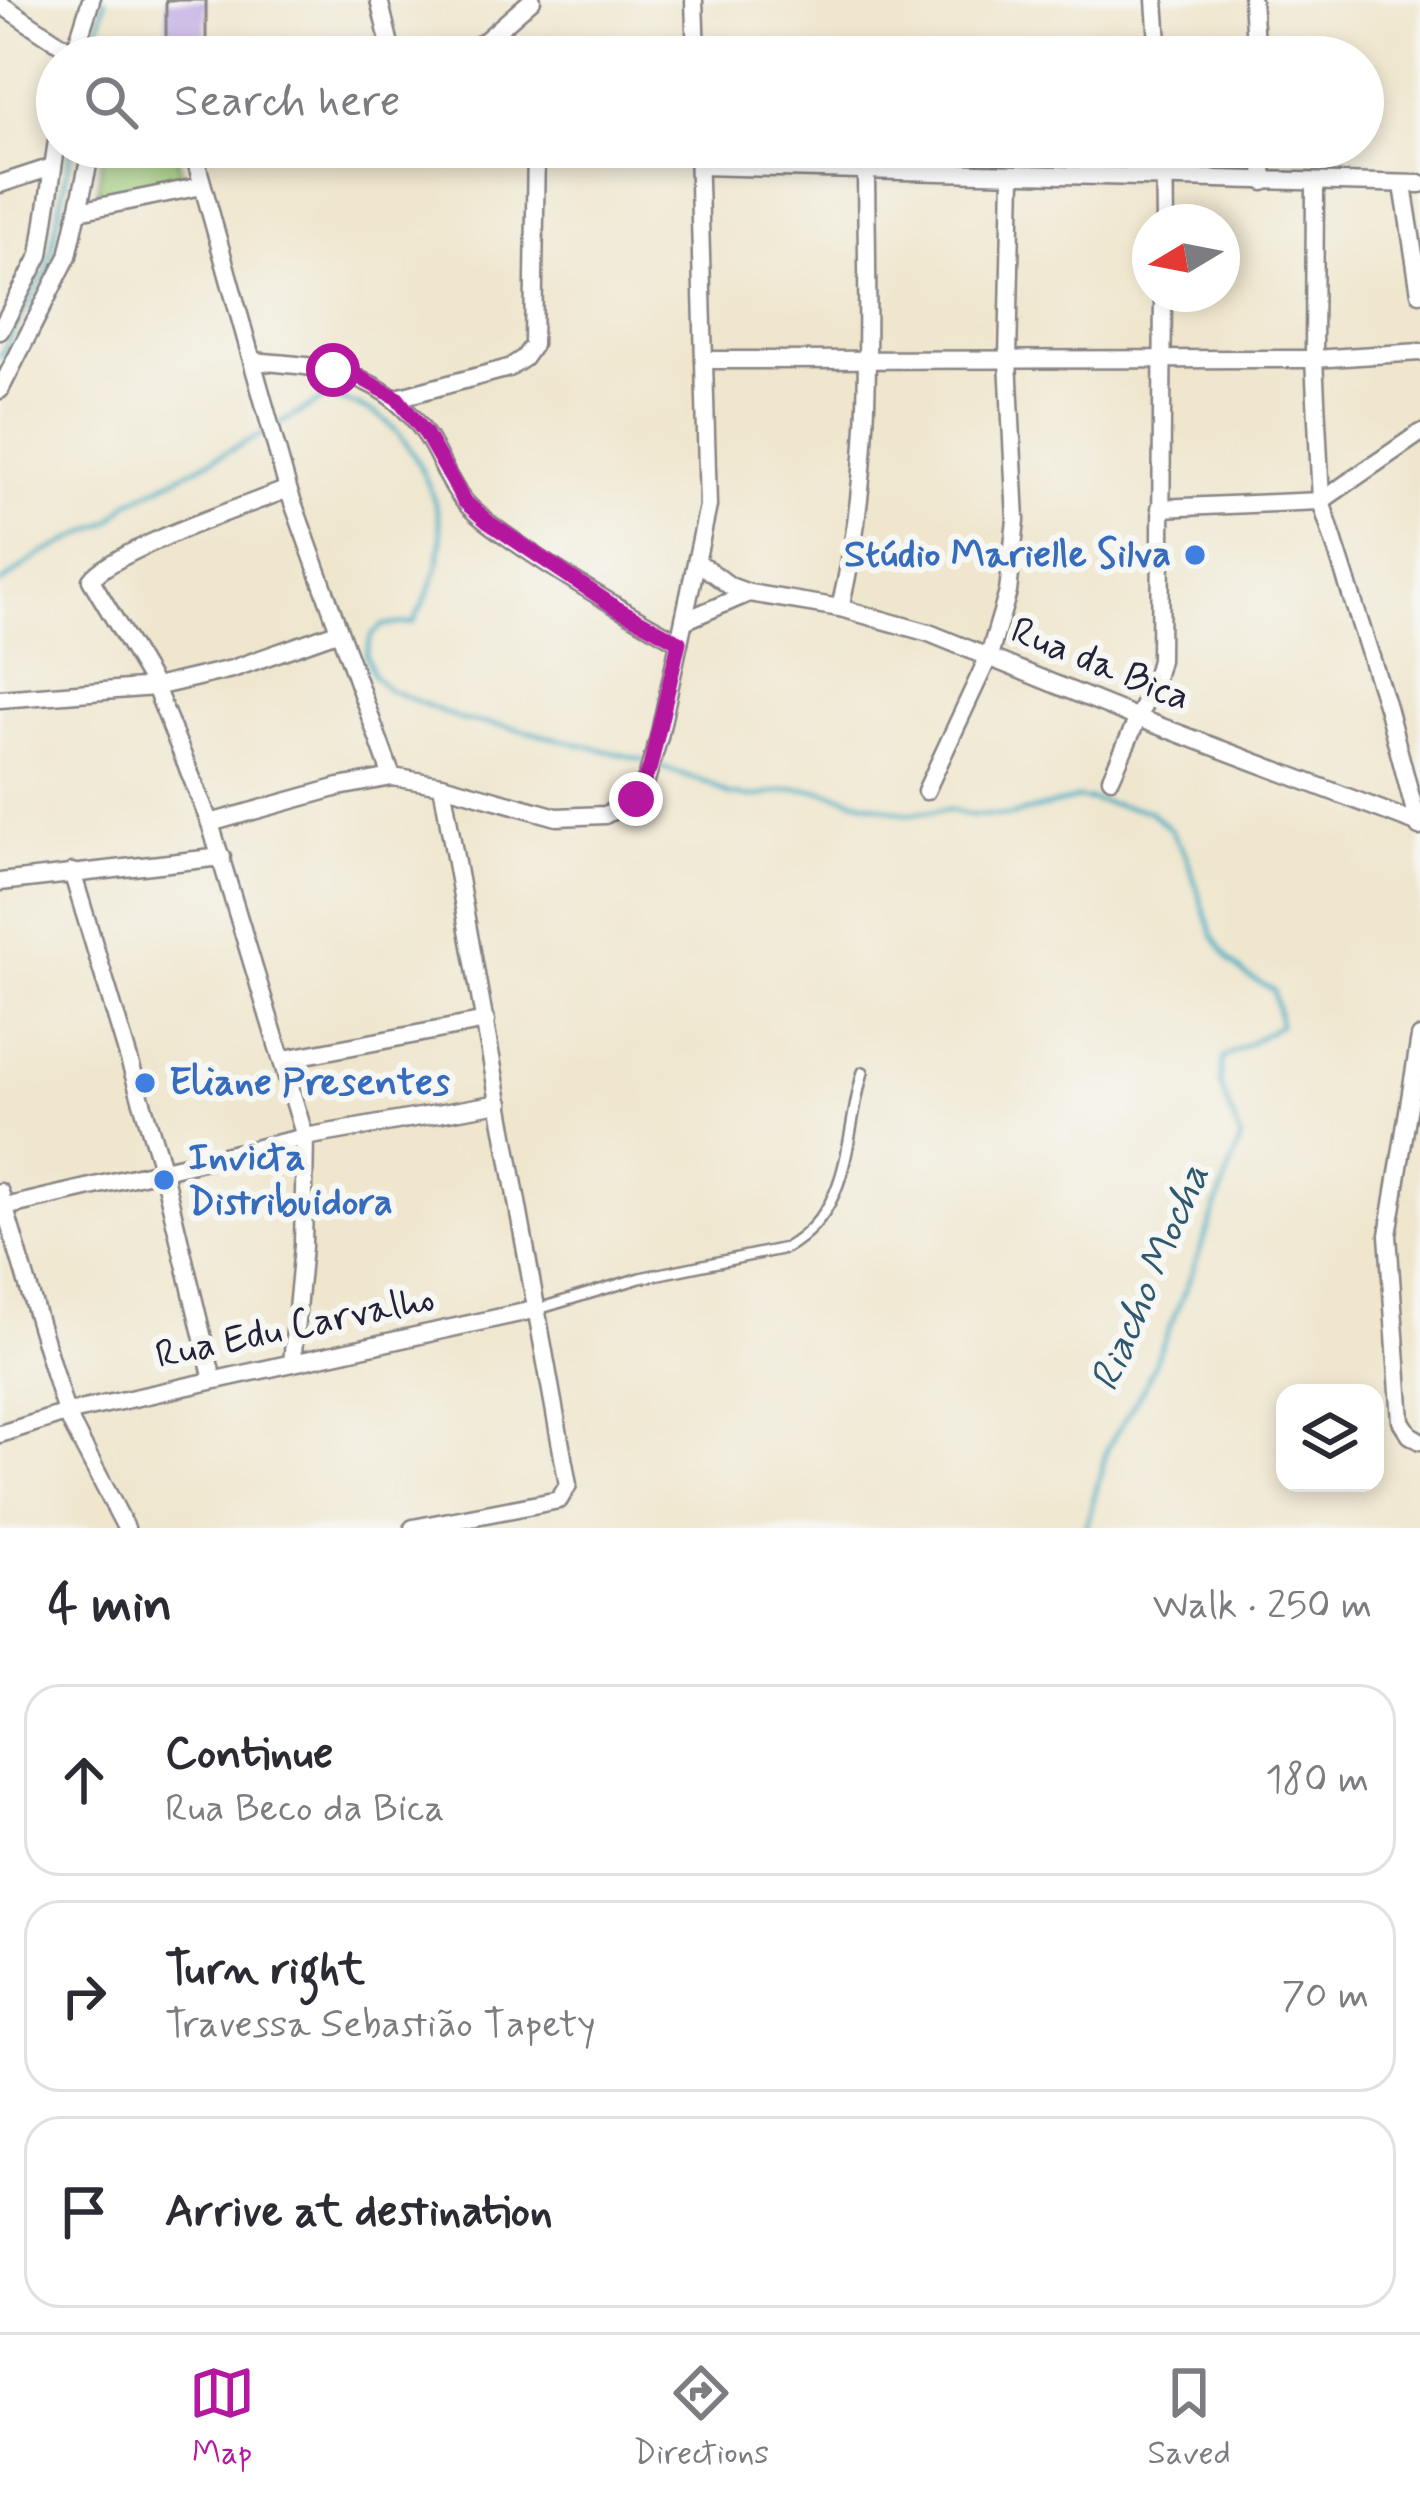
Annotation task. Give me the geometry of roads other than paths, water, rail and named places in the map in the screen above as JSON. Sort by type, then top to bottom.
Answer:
[{"type":"street","points":[[81,36],[91,0]]},
{"type":"street","points":[[379,0],[388,36]]},
{"type":"street","points":[[491,36],[532,0]]},
{"type":"street","points":[[694,0],[695,36]]},
{"type":"street","points":[[1155,0],[1158,36]]},
{"type":"street","points":[[1252,0],[1255,36]]},
{"type":"street","points":[[0,4],[47,36]]},
{"type":"street","points":[[0,184],[49,168]]},
{"type":"street","points":[[0,331],[40,255],[52,168]]},
{"type":"street","points":[[0,390],[68,256],[88,168]]},
{"type":"street","points":[[198,168],[288,489],[392,777]]},
{"type":"street","points":[[397,398],[509,368],[533,345],[536,168]]},
{"type":"street","points":[[211,823],[392,777],[442,784],[557,817],[605,815],[636,799],[658,736],[708,506],[699,168]]},
{"type":"street","points":[[766,168],[1412,184],[1420,293]]},
{"type":"street","points":[[1165,168],[1165,204]]},
{"type":"street","points":[[1263,168],[1264,182]]},
{"type":"street","points":[[840,608],[861,506],[868,358],[866,171]]},
{"type":"street","points":[[926,791],[989,656],[1008,592],[1016,520],[1008,360],[1012,175]]},
{"type":"street","points":[[1316,182],[1314,359],[1321,501],[1381,687],[1419,827]]},
{"type":"street","points":[[79,211],[202,186]]},
{"type":"street","points":[[1111,778],[1160,659],[1162,312]]},
{"type":"street","points":[[704,360],[1314,359],[1420,352]]},
{"type":"street","points":[[253,361],[346,374],[397,398],[426,434],[464,501],[488,522],[615,607],[679,642]]},
{"type":"street","points":[[1160,508],[1321,501],[1420,433]]},
{"type":"street","points":[[288,489],[126,557],[92,580],[154,687],[211,823],[305,1137],[303,1246],[292,1363]]},
{"type":"street","name":"Rua da Bica","points":[[699,563],[730,586],[749,593],[891,621],[989,656],[1419,827]]},
{"type":"street","points":[[684,621],[749,593]]},
{"type":"street","points":[[0,699],[154,687],[232,669],[337,632]]},
{"type":"street","points":[[412,1528],[485,1521],[559,1500],[566,1493],[567,1471],[442,784]]},
{"type":"street","points":[[0,882],[222,857]]},
{"type":"street","points":[[72,872],[162,1168],[213,1380]]},
{"type":"street","points":[[284,1059],[486,1022]]},
{"type":"street","points":[[1420,1036],[1387,1253],[1401,1421],[1410,1436],[1420,1441]]},
{"type":"street","points":[[126,1528],[66,1413],[2,1200],[305,1137],[500,1103]]},
{"type":"street","name":"Rua Edu Carvalho","points":[[0,1434],[66,1413],[538,1309]]},
{"type":"lane","points":[[538,1309],[640,1278],[786,1248],[807,1235],[819,1224],[836,1192],[863,1072]]},
{"type":"waterway","points":[[97,36],[105,0]]},
{"type":"waterway","points":[[0,357],[48,268],[68,168]]},
{"type":"waterway","name":"Riacho Mocha","points":[[276,426],[327,397],[351,403],[388,423],[425,478],[437,512],[440,553],[432,584],[413,623],[383,625],[371,636],[366,655],[373,675],[387,689],[462,720],[644,760]]},
{"type":"waterway","name":"Riacho Mocha","points":[[0,584],[38,556],[111,521],[129,502],[266,432]]},
{"type":"waterway","name":"Riacho Mocha","points":[[655,765],[730,795],[822,791],[908,814],[950,810],[1009,816],[1080,798],[1149,811],[1170,829],[1186,855],[1213,936],[1230,961],[1274,990],[1280,1025],[1223,1058],[1220,1084],[1241,1139],[1146,1384],[1107,1449],[1086,1528]]},
{"type":"place","name":"Stúdio Marielle Silva","points":[[1195,555]]},
{"type":"place","name":"Eliane Presentes","points":[[145,1083]]},
{"type":"place","name":"Invicta Distribuidora","points":[[164,1180]]}]
